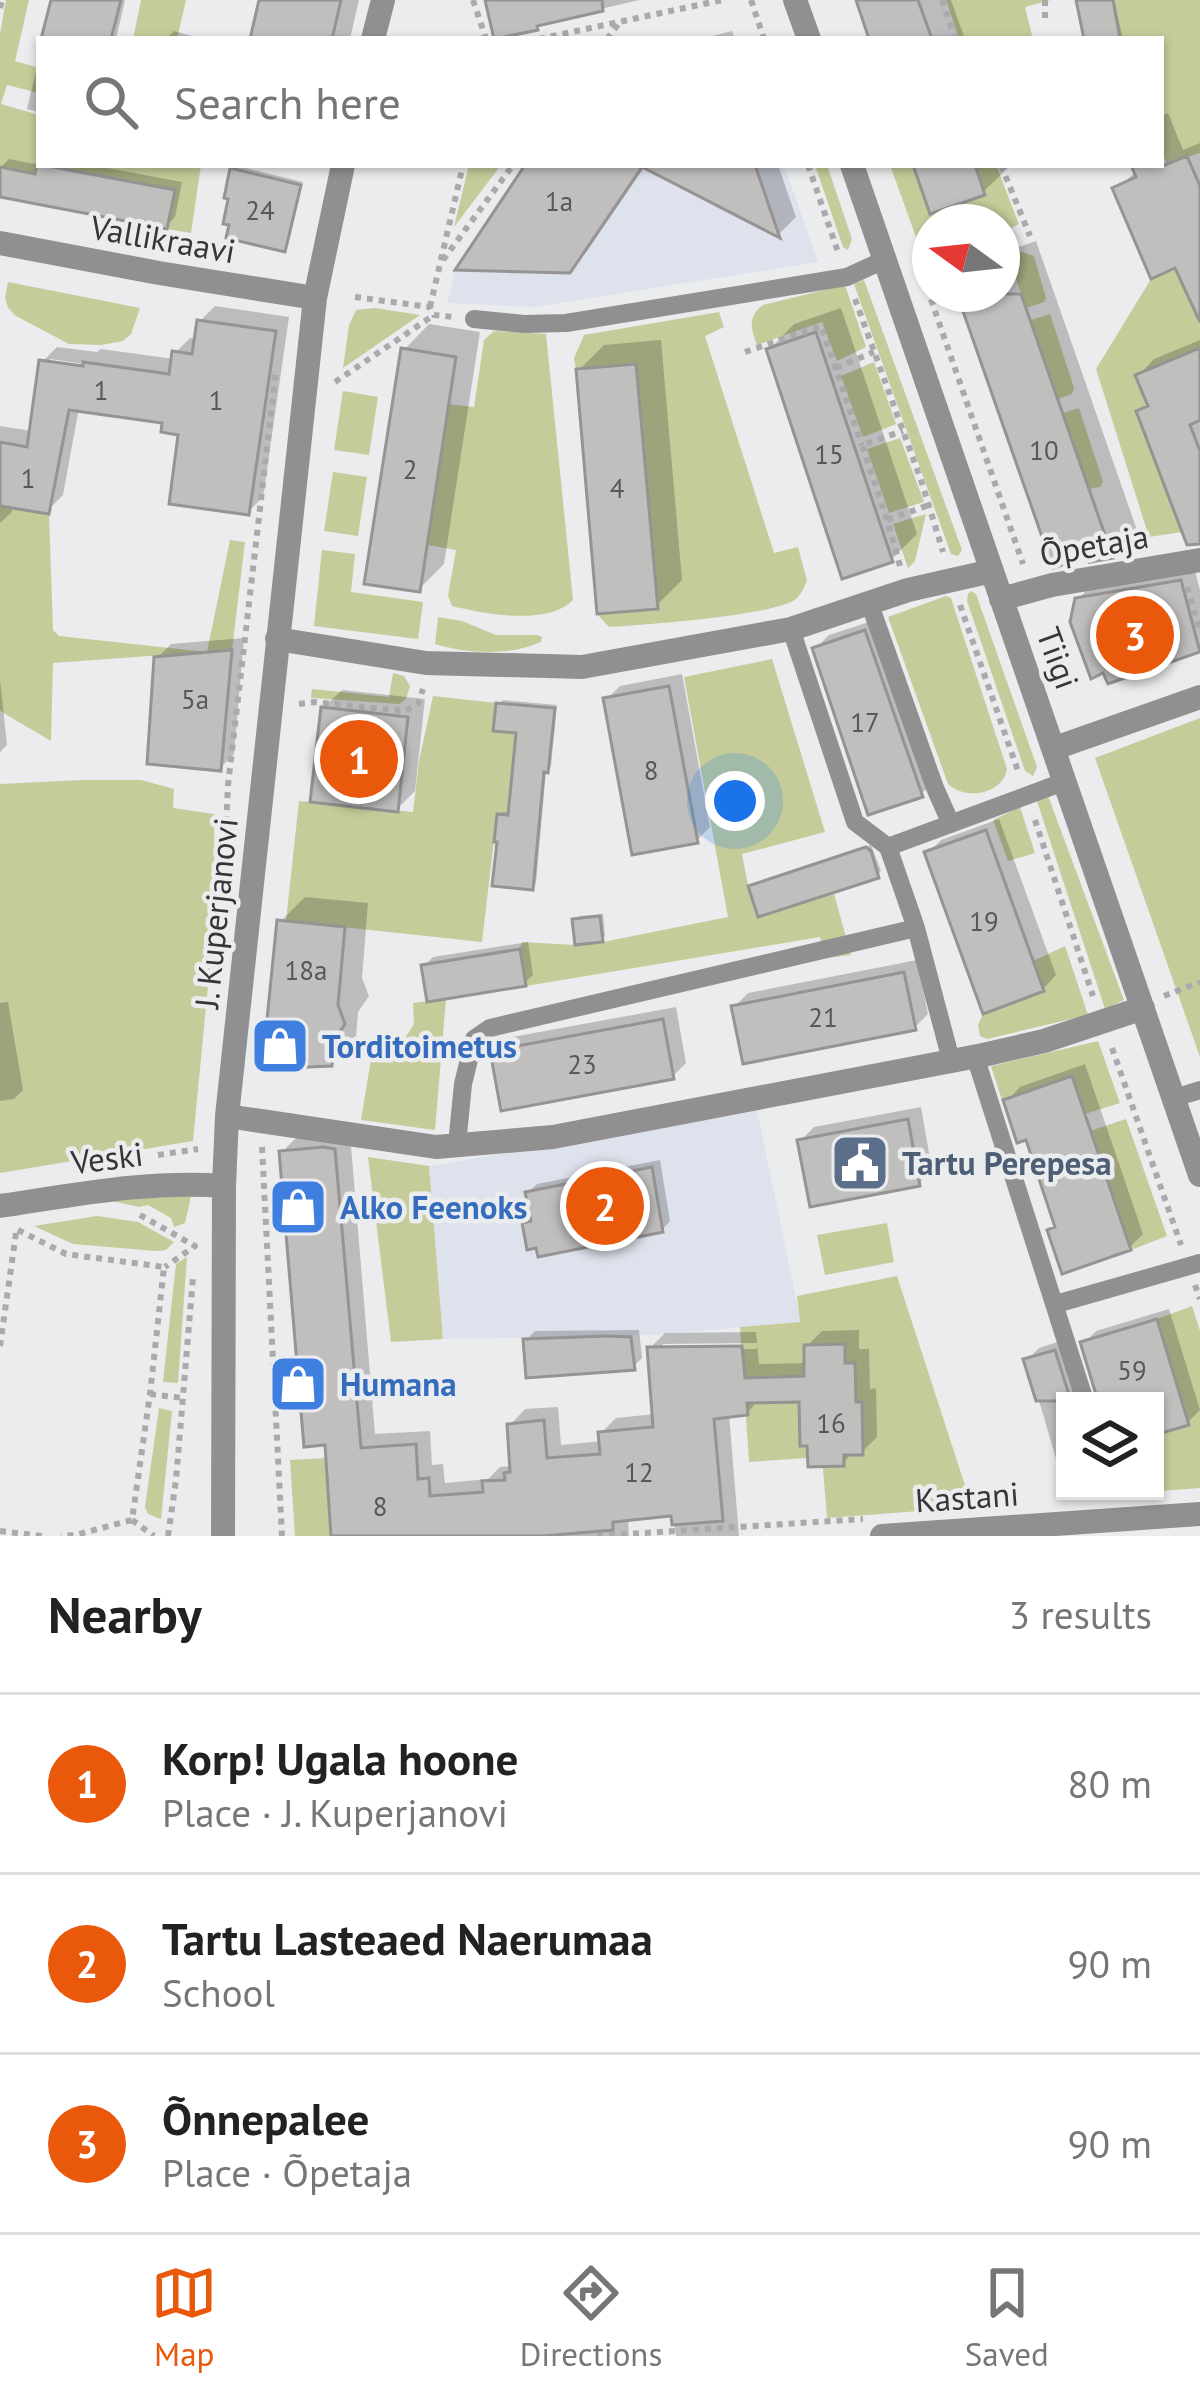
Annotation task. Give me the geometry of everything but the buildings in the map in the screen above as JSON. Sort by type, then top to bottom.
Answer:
[{"type":"street","points":[[375,36],[383,0]]},
{"type":"street","points":[[795,0],[807,36]]},
{"type":"street","name":"J. Kuperjanovi","points":[[223,1536],[227,1116],[315,298],[343,168]]},
{"type":"street","name":"Tiigi","points":[[853,168],[1200,1174]]},
{"type":"street","name":"Vallikraavi","points":[[0,243],[315,298]]},
{"type":"street","name":"Õpetaja","points":[[1001,598],[1200,560]]},
{"type":"street","points":[[278,639],[426,663],[582,667],[790,629],[908,590],[992,571]]},
{"type":"street","points":[[1055,748],[1200,697]]},
{"type":"street","points":[[227,1116],[436,1147],[553,1137],[1044,1041],[1143,1008]]},
{"type":"street","name":"Veski","points":[[4,1213],[119,1187],[224,1186]]},
{"type":"street","name":"Kastani","points":[[882,1536],[1200,1514]]},
{"type":"lane","points":[[474,319],[566,322],[847,277],[884,260]]},
{"type":"lane","points":[[869,602],[951,824]]},
{"type":"lane","points":[[790,629],[855,822],[888,847],[1056,1304],[1082,1392]]},
{"type":"lane","points":[[888,847],[1066,781]]},
{"type":"lane","points":[[457,1145],[463,1084],[474,1040],[490,1028],[916,928]]},
{"type":"lane","points":[[1174,1098],[1200,1090]]},
{"type":"lane","points":[[1056,1304],[1200,1263]]},
{"type":"path","points":[[473,0],[485,36]]},
{"type":"path","points":[[552,36],[722,0]]},
{"type":"path","points":[[751,0],[763,36]]},
{"type":"path","points":[[942,0],[954,36]]},
{"type":"path","points":[[1045,0],[1046,24]]},
{"type":"path","points":[[609,36],[621,20]]},
{"type":"path","points":[[335,382],[432,311],[462,168]]},
{"type":"path","points":[[440,263],[511,168]]},
{"type":"path","points":[[809,168],[847,277]]},
{"type":"path","points":[[1002,168],[1030,236]]},
{"type":"path","points":[[355,297],[474,319]]},
{"type":"path","points":[[745,352],[821,326],[908,590]]},
{"type":"path","points":[[836,368],[874,352]]},
{"type":"path","points":[[862,445],[903,430]]},
{"type":"path","points":[[886,520],[929,505]]},
{"type":"path","points":[[1186,582],[1200,631]]},
{"type":"path","points":[[296,704],[405,711],[418,704],[426,663]]},
{"type":"path","points":[[1143,1008],[1200,982]]},
{"type":"path","points":[[255,1118],[262,1147],[282,1536]]},
{"type":"path","points":[[4,1213],[16,1229],[66,1254],[164,1268],[195,1246]]},
{"type":"path","points":[[0,1346],[16,1229]]},
{"type":"path","points":[[168,1536],[196,1234]]},
{"type":"path","points":[[132,1520],[164,1268]]},
{"type":"path","points":[[150,1394],[183,1398]]},
{"type":"path","points":[[61,1536],[132,1520]]},
{"type":"path","points":[[132,1520],[154,1536]]},
{"type":"path","points":[[0,1531],[42,1536]]},
{"type":"shaded area","points":[[523,168],[785,168],[818,262],[535,307],[447,303],[455,270]]},
{"type":"shaded area","points":[[757,1111],[801,1322],[652,1335],[443,1339],[429,1166]]},
{"type":"green space","points":[[6,0],[29,0],[15,61],[36,67],[36,92],[7,85],[1,104],[36,114],[35,174],[0,167],[0,34]]},
{"type":"green space","points":[[141,0],[186,0],[178,36],[134,36]]},
{"type":"green space","points":[[946,0],[1051,0],[1025,7],[1032,36],[958,36]]},
{"type":"green space","points":[[1112,0],[1200,0],[1200,153],[1167,164],[1164,157],[1164,36],[1119,36]]},
{"type":"green space","points":[[47,168],[201,168],[191,233],[167,229]]},
{"type":"green space","points":[[468,168],[499,168],[454,227]]},
{"type":"green space","points":[[816,168],[828,168],[852,239],[848,250]]},
{"type":"green space","points":[[891,168],[914,168],[927,204],[912,204],[912,226]]},
{"type":"green space","points":[[976,168],[997,168],[1011,204],[958,204],[984,195]]},
{"type":"green space","points":[[1020,252],[1034,256],[1046,298],[1026,308],[1020,291]]},
{"type":"green space","points":[[1175,268],[1200,322],[1200,348],[1135,375],[1148,406],[1137,411],[1182,532],[1149,537],[1096,369],[1151,279]]},
{"type":"green space","points":[[864,280],[962,550],[958,556],[951,554],[854,284]]},
{"type":"green space","points":[[8,282],[140,308],[131,334],[123,341],[69,344],[8,308]]},
{"type":"green space","points":[[845,285],[866,347],[837,361],[822,322],[757,345],[752,324],[763,305]]},
{"type":"green space","points":[[356,310],[420,315],[343,368]]},
{"type":"green space","points":[[719,312],[724,327],[705,336],[774,553],[798,547],[807,581],[797,598],[764,610],[609,627],[597,614],[658,608],[636,365],[576,369],[574,358],[584,335]]},
{"type":"green space","points":[[1050,314],[1074,388],[1072,394],[1058,399],[1031,320]]},
{"type":"green space","points":[[494,331],[546,334],[573,600],[548,613],[515,616],[452,606],[448,596],[456,550],[428,545],[449,404],[474,407],[484,340]]},
{"type":"green space","points":[[874,362],[896,424],[863,437],[841,376]]},
{"type":"green space","points":[[343,391],[378,397],[369,455],[334,450]]},
{"type":"green space","points":[[1079,408],[1103,482],[1100,487],[1089,489],[1063,413]]},
{"type":"green space","points":[[900,438],[924,502],[889,513],[867,449]]},
{"type":"green space","points":[[333,472],[367,477],[358,536],[324,531]]},
{"type":"green space","points":[[0,506],[49,514],[53,630],[59,636],[206,652],[53,663],[51,741],[5,714],[0,710]]},
{"type":"green space","points":[[926,514],[915,561],[908,568],[893,524]]},
{"type":"green space","points":[[230,540],[245,542],[232,650],[207,652]]},
{"type":"green space","points":[[322,550],[355,554],[351,592],[423,602],[418,639],[314,626]]},
{"type":"green space","points":[[971,591],[976,594],[1037,767],[1033,776],[1025,771],[967,601]]},
{"type":"green space","points":[[951,598],[1007,769],[999,784],[983,792],[964,792],[948,784],[888,617]]},
{"type":"green space","points":[[438,617],[496,635],[537,635],[541,642],[502,651],[435,644]]},
{"type":"green space","points":[[772,659],[825,832],[742,854],[748,885],[759,917],[834,894],[851,955],[827,958],[820,937],[526,986],[522,942],[603,942],[728,917],[684,677]]},
{"type":"green space","points":[[393,673],[404,676],[410,686],[399,704],[311,698],[312,689],[389,697]]},
{"type":"green space","points":[[433,696],[496,703],[494,731],[516,733],[513,816],[497,815],[482,942],[286,921],[299,801],[413,812]]},
{"type":"green space","points":[[1200,718],[1200,1057],[1095,758]]},
{"type":"green space","points":[[141,780],[174,789],[173,808],[214,814],[215,914],[193,1141],[0,1173],[0,784]]},
{"type":"green space","points":[[1047,793],[1124,1000],[1105,1009],[1036,798]]},
{"type":"green space","points":[[1020,807],[1035,853],[1008,861],[993,820]]},
{"type":"green space","points":[[1065,946],[1088,1015],[987,1039],[980,1036],[983,1014],[1044,992],[1033,961]]},
{"type":"green space","points":[[446,999],[435,1130],[361,1120],[375,1035],[398,1049],[414,1024],[413,1003]]},
{"type":"green space","points":[[1098,1041],[1120,1103],[1085,1114],[1071,1076],[1002,1100],[991,1066]]},
{"type":"green space","points":[[1126,1119],[1167,1236],[1131,1250],[1090,1131]]},
{"type":"green space","points":[[368,1157],[429,1166],[443,1339],[391,1342]]},
{"type":"green space","points":[[191,1196],[185,1223],[174,1227],[171,1218],[148,1205],[103,1199]]},
{"type":"green space","points":[[97,1216],[138,1222],[174,1242],[156,1251],[73,1244],[34,1226]]},
{"type":"green space","points":[[887,1223],[894,1262],[825,1275],[817,1235]]},
{"type":"green space","points":[[187,1257],[178,1383],[163,1382],[176,1264]]},
{"type":"green space","points":[[897,1276],[972,1507],[827,1518],[822,1457],[749,1462],[740,1327],[800,1322],[797,1296]]},
{"type":"green space","points":[[1192,1306],[1200,1331],[1200,1488],[1164,1491],[1164,1432],[1189,1425],[1157,1319]]},
{"type":"green space","points":[[159,1408],[172,1411],[161,1519],[148,1514],[145,1507]]},
{"type":"green space","points":[[326,1458],[331,1536],[295,1536],[290,1460]]},
{"type":"place","name":"Õnnepalee","points":[[1135,635]]},
{"type":"place","name":"Korp! Ugala hoone","points":[[359,759]]},
{"type":"place","name":"Torditoimetus","points":[[280,1046]]},
{"type":"place","name":"Tartu Perepesa","points":[[860,1163]]},
{"type":"place","name":"Tartu Lasteaed Naerumaa","points":[[605,1206]]},
{"type":"place","name":"Alko Feenoks","points":[[298,1207]]},
{"type":"place","name":"Humana","points":[[298,1384]]}]
